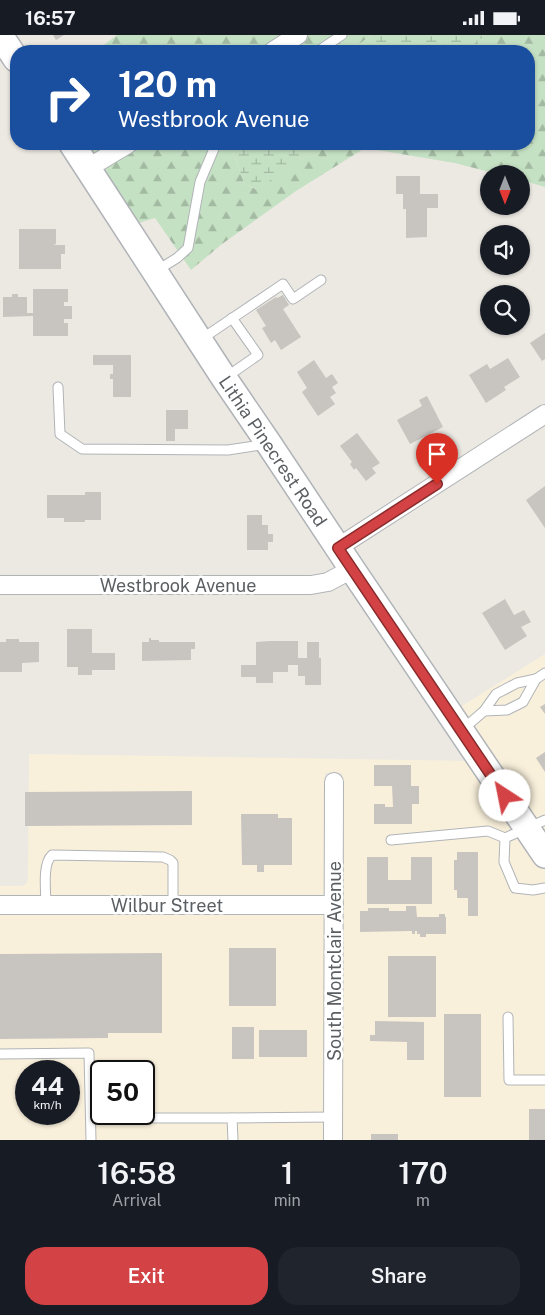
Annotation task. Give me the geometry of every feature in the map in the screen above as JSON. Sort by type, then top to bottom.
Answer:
[{"type":"main road","points":[[0,35],[10,50]]},
{"type":"main road","name":"Lithia Pinecrest Road","points":[[76,150],[224,378],[461,731],[536,824],[545,855]]},
{"type":"street","points":[[282,45],[298,35]]},
{"type":"street","points":[[88,168],[118,150]]},
{"type":"street","points":[[338,548],[545,414]]},
{"type":"street","name":"Westbrook Avenue","points":[[0,585],[311,585],[328,582],[352,569]]},
{"type":"street","name":"South Montclair Avenue","points":[[333,1140],[334,782]]},
{"type":"street","name":"Wilbur Street","points":[[0,905],[334,905]]},
{"type":"lane","points":[[327,45],[342,35]]},
{"type":"lane","points":[[156,271],[177,258],[188,248],[200,182],[213,150]]},
{"type":"lane","points":[[200,341],[283,285],[293,299],[320,280]]},
{"type":"lane","points":[[224,378],[258,355],[232,318]]},
{"type":"lane","points":[[58,387],[60,434],[82,449],[228,450],[270,444]]},
{"type":"lane","points":[[461,731],[484,711],[496,694],[517,683],[536,679],[545,673]]},
{"type":"lane","points":[[484,711],[507,710],[523,702],[536,679]]},
{"type":"lane","points":[[505,839],[536,824]]},
{"type":"lane","points":[[391,840],[488,831],[505,839]]},
{"type":"lane","points":[[505,839],[504,862],[515,888],[533,890],[545,888]]},
{"type":"lane","points":[[46,905],[47,862],[52,855],[110,855],[163,857],[170,859],[173,863],[173,905]]},
{"type":"lane","points":[[508,1017],[509,1080],[545,1080]]},
{"type":"lane","points":[[0,1054],[89,1053],[91,1140]]},
{"type":"lane","points":[[155,1118],[333,1117]]},
{"type":"lane","points":[[232,1118],[233,1140]]},
{"type":"shaded area","points":[[545,654],[545,839],[457,709]]},
{"type":"shaded area","points":[[29,754],[471,761],[545,871],[545,1140],[341,1140],[342,773],[325,773],[325,895],[0,895],[0,886],[23,886],[27,883]]},
{"type":"shaded area","points":[[0,915],[325,915],[324,1140],[0,1140]]},
{"type":"green space","points":[[117,35],[372,35],[358,45],[104,45]]},
{"type":"green space","points":[[372,35],[486,35],[472,45],[358,45]]},
{"type":"green space","points":[[486,35],[545,35],[545,187],[530,183],[530,165],[480,165],[480,170],[455,163],[377,150],[535,150],[535,45],[472,45]]},
{"type":"green space","points":[[87,150],[232,150],[245,185],[256,189],[316,150],[362,150],[296,191],[222,244],[191,270],[155,218],[135,224]]},
{"type":"green space","points":[[232,150],[316,150],[257,189],[245,185]]},
{"type":"building","points":[[53,35],[64,35],[56,40]]},
{"type":"building","points":[[396,176],[420,176],[420,194],[438,194],[438,208],[427,208],[427,237],[406,238],[406,209],[403,209],[403,194],[396,194]]},
{"type":"building","points":[[19,229],[56,229],[56,244],[53,245],[65,245],[65,254],[61,254],[61,269],[19,269]]},
{"type":"building","points":[[33,289],[68,289],[68,302],[64,302],[64,306],[72,306],[72,319],[64,319],[64,323],[68,323],[68,336],[33,336],[33,316],[3,317],[3,297],[12,297],[12,294],[18,294],[18,297],[27,297],[27,313],[33,313]]},
{"type":"building","points":[[283,295],[289,305],[283,309],[301,337],[281,350],[275,340],[271,343],[262,328],[266,326],[256,310],[276,297]]},
{"type":"building","points":[[545,333],[545,359],[542,361],[530,343]]},
{"type":"building","points":[[93,355],[131,355],[131,397],[113,397],[113,379],[110,379],[110,374],[113,374],[113,365],[93,365]]},
{"type":"building","points":[[508,358],[520,377],[504,387],[506,390],[486,403],[469,375],[487,364],[490,369]]},
{"type":"building","points":[[314,360],[326,378],[332,374],[338,383],[332,387],[336,393],[330,397],[335,404],[318,416],[302,392],[307,388],[297,372]]},
{"type":"building","points":[[427,396],[443,427],[410,444],[397,420],[422,406],[419,400]]},
{"type":"building","points":[[166,410],[188,410],[188,429],[175,429],[175,441],[166,441]]},
{"type":"building","points":[[357,433],[380,463],[372,468],[376,473],[366,481],[356,468],[354,470],[350,464],[352,462],[340,446]]},
{"type":"building","points":[[545,486],[545,528],[526,500]]},
{"type":"building","points":[[85,492],[101,492],[101,520],[64,522],[64,518],[47,518],[47,495],[85,495]]},
{"type":"building","points":[[247,515],[262,515],[262,525],[268,525],[268,534],[273,534],[273,542],[268,542],[268,550],[247,550]]},
{"type":"building","points":[[505,599],[514,615],[524,610],[531,622],[521,627],[527,636],[505,650],[482,613]]},
{"type":"building","points":[[67,629],[92,629],[92,653],[115,653],[115,670],[92,670],[92,675],[78,675],[78,667],[67,667]]},
{"type":"building","points":[[149,638],[151,640],[159,640],[159,642],[195,642],[195,649],[191,649],[191,660],[142,661],[142,642],[149,642]]},
{"type":"building","points":[[6,639],[19,639],[19,642],[39,642],[39,662],[22,663],[22,672],[0,672],[0,642],[6,642]]},
{"type":"building","points":[[298,641],[298,658],[307,658],[307,642],[319,642],[321,685],[305,685],[305,676],[298,676],[298,665],[288,665],[288,672],[273,672],[273,683],[256,683],[256,677],[241,677],[241,665],[256,665],[256,642]]},
{"type":"building","points":[[545,704],[545,714],[540,707]]},
{"type":"building","points":[[545,752],[545,772],[536,758]]},
{"type":"building","points":[[374,765],[411,765],[411,786],[419,786],[419,804],[412,804],[412,824],[374,824],[374,804],[385,804],[385,807],[393,807],[392,786],[374,786]]},
{"type":"building","points":[[192,791],[192,825],[25,826],[25,792]]},
{"type":"building","points":[[241,814],[278,814],[278,818],[292,818],[292,865],[264,865],[264,872],[257,872],[257,865],[242,865]]},
{"type":"building","points":[[457,852],[478,852],[478,916],[468,916],[468,898],[457,898],[457,890],[454,890],[454,860],[457,860]]},
{"type":"building","points":[[367,857],[388,857],[388,880],[411,880],[411,857],[432,857],[432,904],[367,904]]},
{"type":"building","points":[[406,906],[416,906],[417,917],[439,917],[439,914],[445,914],[446,934],[426,934],[426,937],[420,937],[417,931],[415,931],[415,934],[412,934],[412,931],[360,932],[360,911],[368,911],[368,908],[389,908],[389,911],[406,911]]},
{"type":"building","points":[[229,948],[276,948],[276,1006],[229,1006]]},
{"type":"building","points":[[162,953],[162,1033],[108,1033],[108,1038],[0,1039],[0,954]]},
{"type":"building","points":[[388,956],[436,956],[436,1017],[388,1017]]},
{"type":"building","points":[[444,1014],[481,1014],[481,1097],[444,1097]]},
{"type":"building","points":[[375,1021],[424,1022],[424,1060],[407,1060],[407,1042],[370,1041],[370,1035],[375,1035]]},
{"type":"building","points":[[232,1027],[254,1027],[254,1059],[232,1059]]},
{"type":"building","points":[[259,1030],[307,1030],[307,1057],[259,1057]]},
{"type":"building","points":[[529,1109],[545,1109],[545,1140],[529,1140]]},
{"type":"building","points":[[371,1134],[398,1134],[398,1140],[371,1140]]},
{"type":"route","points":[[437,484],[338,548],[505,796]]}]
